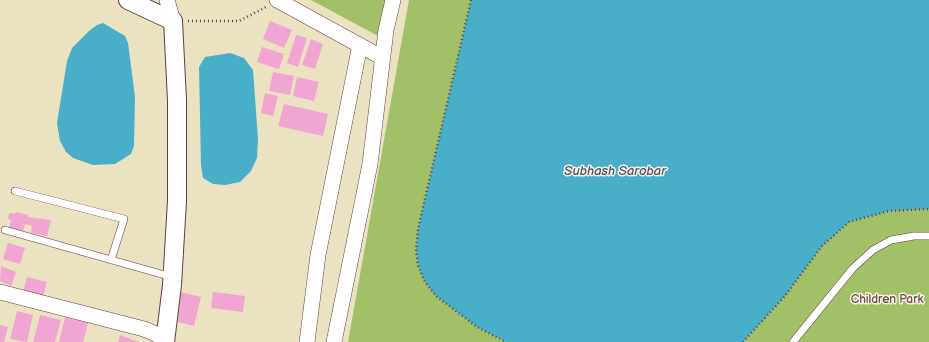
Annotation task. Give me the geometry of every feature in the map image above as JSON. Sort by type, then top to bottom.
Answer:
[{"type":"street","points":[[128,0],[173,21]]},
{"type":"street","points":[[165,342],[172,277],[177,201],[178,142],[173,21],[167,0]]},
{"type":"street","points":[[334,342],[370,164],[383,58],[393,0]]},
{"type":"street","points":[[277,1],[383,58]]},
{"type":"street","points":[[307,342],[318,255],[360,45]]},
{"type":"street","points":[[0,292],[119,322],[156,334],[165,342]]},
{"type":"lane","points":[[15,191],[124,219],[111,260]]},
{"type":"lane","points":[[5,230],[172,277]]},
{"type":"lane","points":[[793,342],[853,268],[873,250],[891,240],[914,236],[929,236]]},
{"type":"path","points":[[470,0],[418,229],[416,250],[418,266],[424,282],[436,296],[477,327],[506,342]]},
{"type":"path","points":[[173,21],[239,21],[277,1]]},
{"type":"path","points":[[743,342],[785,296],[822,246],[849,222],[889,211],[929,209]]},
{"type":"green space","points":[[311,0],[386,0],[380,37]]},
{"type":"green space","name":"Subhash Sarobar","points":[[409,0],[929,0],[929,342],[348,342]]},
{"type":"water","name":"Subhash Sarobar","points":[[471,0],[929,0],[929,209],[889,211],[849,222],[822,246],[785,296],[743,342],[506,342],[477,327],[436,296],[425,282],[418,266],[416,250],[418,229]]},
{"type":"water","points":[[103,23],[125,36],[128,43],[135,97],[134,146],[131,154],[115,164],[93,165],[73,158],[66,152],[60,141],[57,123],[67,61],[72,48],[89,31],[97,25]]},
{"type":"water","points":[[230,53],[244,58],[253,70],[258,139],[257,158],[251,171],[240,182],[225,185],[213,184],[203,178],[201,165],[199,67],[205,57]]},
{"type":"building","points":[[270,21],[292,30],[284,48],[263,39]]},
{"type":"building","points":[[296,35],[307,38],[298,67],[287,63]]},
{"type":"building","points":[[311,39],[323,44],[315,69],[302,65]]},
{"type":"building","points":[[262,47],[284,54],[279,69],[257,62]]},
{"type":"building","points":[[273,72],[294,76],[290,95],[269,91]]},
{"type":"building","points":[[297,77],[319,82],[314,101],[293,96]]},
{"type":"building","points":[[265,93],[278,96],[273,116],[261,113]]},
{"type":"building","points":[[284,104],[328,114],[323,136],[278,126]]},
{"type":"building","points":[[16,212],[28,215],[28,217],[51,220],[47,236],[31,233],[32,226],[25,224],[23,231],[9,228],[11,220],[8,219],[9,213],[15,214]]},
{"type":"building","points":[[8,243],[25,248],[20,264],[3,259]]},
{"type":"building","points":[[1,266],[16,272],[11,286],[0,281]]},
{"type":"building","points":[[27,277],[47,282],[43,297],[23,292]]},
{"type":"building","points":[[180,292],[201,297],[194,326],[178,322]]},
{"type":"building","points":[[213,292],[245,296],[243,312],[211,308]]},
{"type":"building","points":[[17,311],[33,315],[27,342],[10,339]]},
{"type":"building","points":[[40,315],[61,320],[55,342],[33,342]]},
{"type":"building","points":[[65,317],[88,323],[83,342],[59,342]]},
{"type":"building","points":[[0,325],[8,327],[4,342],[0,342]]},
{"type":"building","points":[[120,335],[138,342],[118,342]]},
{"type":"park label","name":"Children Park","points":[[887,300]]}]
